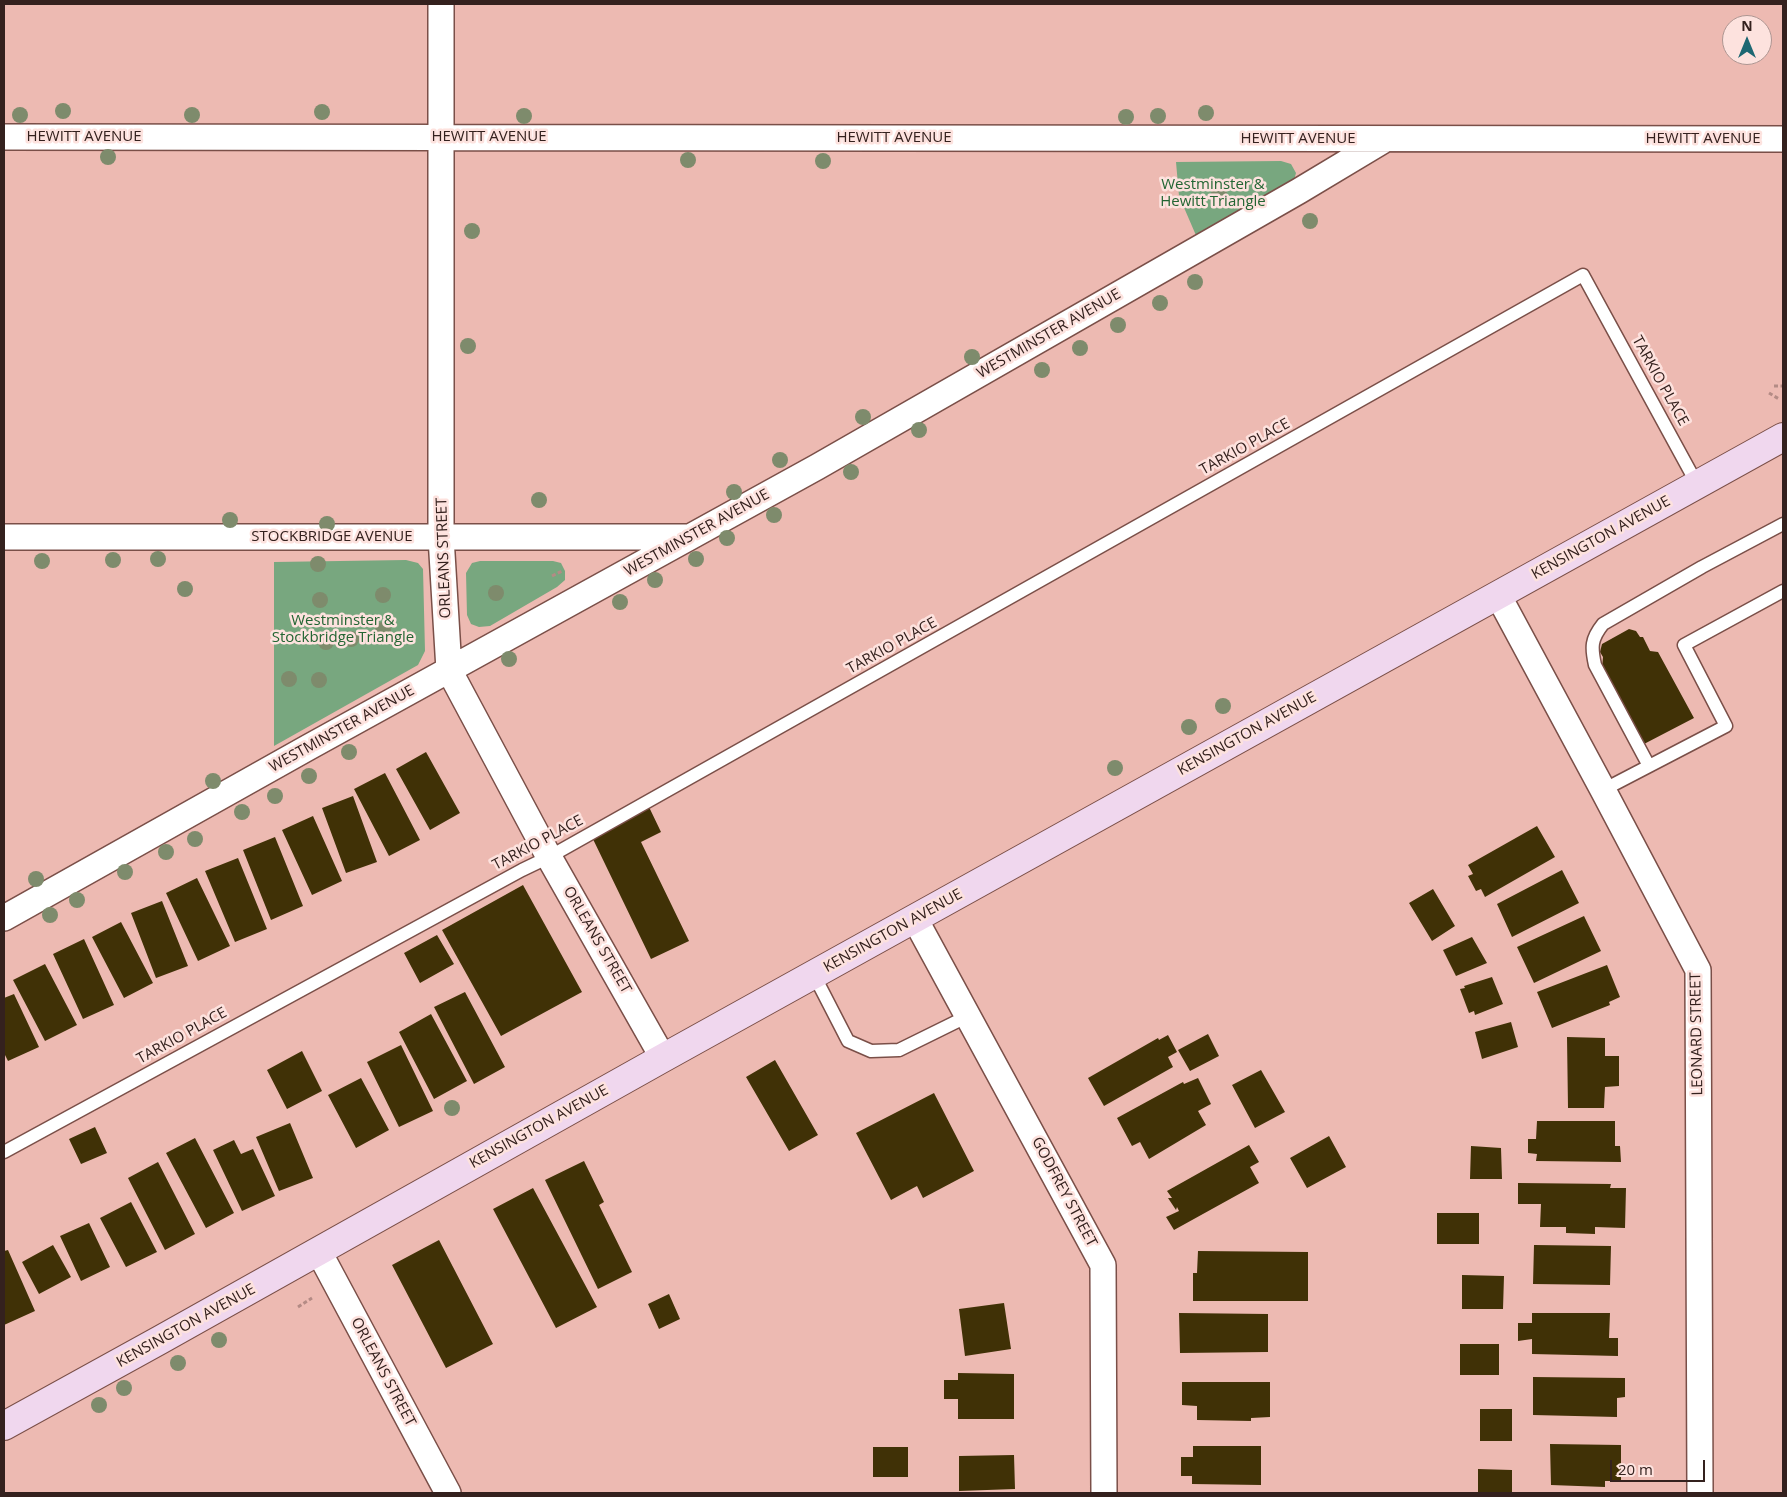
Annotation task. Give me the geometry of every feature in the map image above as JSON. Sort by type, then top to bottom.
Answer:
[{"type":"street","name":"ORLEANS STREET","points":[[441,4],[441,537],[449,670],[549,857],[663,1058]]},
{"type":"street","name":"HEWITT AVENUE","points":[[4,137],[1783,138]]},
{"type":"street","name":"WESTMINSTER AVENUE","points":[[4,918],[825,462],[1291,196],[1385,139]]},
{"type":"street","name":"KENSINGTON AVENUE","points":[[4,1426],[1783,437]]},
{"type":"street","name":"STOCKBRIDGE AVENUE","points":[[4,537],[690,536]]},
{"type":"street","name":"LEONARD STREET","points":[[1498,595],[1604,790],[1698,970],[1700,1493]]},
{"type":"street","name":"GODFREY STREET","points":[[915,919],[1103,1265],[1104,1493]]},
{"type":"street","name":"ORLEANS STREET","points":[[318,1252],[448,1493]]},
{"type":"lane","name":"TARKIO PLACE","points":[[4,1152],[549,857],[1583,275],[1697,484]]},
{"type":"lane","points":[[1649,766],[1594,666],[1591,649],[1596,632],[1603,624],[1702,567],[1783,524]]},
{"type":"lane","points":[[1604,790],[1726,726],[1684,645],[1783,591]]},
{"type":"lane","points":[[814,975],[848,1041],[871,1051],[899,1050],[968,1016]]},
{"type":"path","points":[[1774,386],[1783,386]]},
{"type":"path","points":[[1769,393],[1779,399]]},
{"type":"path","points":[[552,576],[562,571]]},
{"type":"path","points":[[298,1307],[313,1297]]},
{"type":"green space","name":"Westminster & Hewitt Triangle","points":[[1281,161],[1291,164],[1296,173],[1294,180],[1198,240],[1179,196],[1176,162]]},
{"type":"green space","name":"Westminster & Stockbridge Triangle","points":[[406,560],[418,563],[423,569],[425,651],[418,665],[274,746],[274,562]]},
{"type":"green space","points":[[480,561],[553,561],[561,563],[565,571],[565,580],[557,587],[490,626],[479,627],[471,624],[467,615],[466,573],[472,563]]},
{"type":"building","points":[[1629,629],[1636,631],[1640,637],[1643,637],[1650,651],[1658,652],[1694,718],[1644,744],[1602,668],[1603,657],[1600,652],[1602,644]]},
{"type":"building","points":[[426,752],[460,813],[430,830],[396,769]]},
{"type":"building","points":[[385,773],[420,840],[389,856],[354,789]]},
{"type":"building","points":[[353,796],[377,862],[346,873],[322,808]]},
{"type":"building","points":[[649,807],[661,832],[641,842],[689,941],[651,959],[591,835]]},
{"type":"building","points":[[313,816],[342,881],[312,895],[282,830]]},
{"type":"building","points":[[1537,826],[1555,857],[1485,897],[1481,889],[1476,891],[1468,876],[1473,874],[1468,865]]},
{"type":"building","points":[[275,837],[303,906],[271,920],[243,850]]},
{"type":"building","points":[[238,858],[267,929],[235,942],[205,871]]},
{"type":"building","points":[[1562,870],[1579,903],[1512,937],[1497,904]]},
{"type":"building","points":[[197,878],[230,946],[198,961],[166,893]]},
{"type":"building","points":[[523,885],[582,992],[501,1036],[442,930]]},
{"type":"building","points":[[1433,889],[1455,926],[1432,941],[1409,903]]},
{"type":"building","points":[[162,901],[188,966],[156,978],[131,913]]},
{"type":"building","points":[[1584,916],[1601,951],[1534,983],[1517,947]]},
{"type":"building","points":[[121,922],[153,983],[124,998],[92,937]]},
{"type":"building","points":[[437,935],[454,964],[420,983],[404,953]]},
{"type":"building","points":[[1472,937],[1487,963],[1456,976],[1443,950]]},
{"type":"building","points":[[84,939],[114,1005],[83,1019],[53,954]]},
{"type":"building","points":[[45,964],[77,1025],[45,1041],[13,980]]},
{"type":"building","points":[[1607,965],[1620,997],[1609,1002],[1610,1005],[1552,1028],[1537,992]]},
{"type":"building","points":[[1492,977],[1503,1004],[1475,1015],[1474,1011],[1469,1013],[1460,989]]},
{"type":"building","points":[[465,992],[505,1067],[474,1084],[434,1007]]},
{"type":"building","points":[[14,994],[39,1047],[8,1061],[4,1053],[4,998]]},
{"type":"building","points":[[431,1014],[467,1081],[434,1099],[399,1032]]},
{"type":"building","points":[[1511,1022],[1518,1047],[1482,1059],[1475,1032]]},
{"type":"building","points":[[1208,1034],[1219,1056],[1190,1071],[1178,1050]]},
{"type":"building","points":[[1168,1035],[1177,1052],[1168,1057],[1173,1067],[1104,1106],[1088,1078],[1158,1038],[1159,1040]]},
{"type":"building","points":[[1567,1037],[1605,1038],[1605,1056],[1619,1056],[1619,1086],[1605,1087],[1604,1108],[1568,1108]]},
{"type":"building","points":[[401,1045],[433,1111],[399,1127],[367,1062]]},
{"type":"building","points":[[302,1051],[322,1091],[287,1109],[267,1070]]},
{"type":"building","points":[[775,1060],[818,1135],[789,1151],[746,1077]]},
{"type":"building","points":[[1261,1070],[1285,1112],[1255,1128],[1232,1085]]},
{"type":"building","points":[[361,1078],[389,1130],[356,1148],[328,1095]]},
{"type":"building","points":[[1198,1078],[1211,1104],[1198,1111],[1206,1125],[1149,1159],[1140,1142],[1132,1146],[1117,1118],[1183,1082],[1184,1084]]},
{"type":"building","points":[[934,1093],[974,1171],[923,1198],[917,1186],[891,1200],[856,1133]]},
{"type":"building","points":[[1537,1121],[1615,1121],[1615,1146],[1620,1146],[1621,1162],[1536,1161],[1537,1154],[1528,1153],[1528,1139],[1536,1139]]},
{"type":"building","points":[[290,1123],[313,1178],[279,1191],[256,1137]]},
{"type":"building","points":[[95,1127],[107,1153],[81,1164],[69,1139]]},
{"type":"building","points":[[1329,1136],[1346,1167],[1307,1188],[1290,1158]]},
{"type":"building","points":[[195,1138],[234,1213],[206,1228],[166,1153]]},
{"type":"building","points":[[234,1140],[241,1154],[253,1149],[275,1196],[242,1211],[213,1150]]},
{"type":"building","points":[[1249,1145],[1259,1162],[1250,1167],[1259,1183],[1174,1230],[1166,1217],[1179,1211],[1177,1207],[1176,1210],[1168,1198],[1172,1198],[1167,1191]]},
{"type":"building","points":[[1471,1146],[1501,1148],[1502,1179],[1470,1179]]},
{"type":"building","points":[[584,1161],[604,1202],[599,1205],[632,1272],[598,1289],[545,1180]]},
{"type":"building","points":[[158,1162],[195,1234],[165,1250],[128,1178]]},
{"type":"building","points":[[1518,1183],[1611,1184],[1610,1188],[1626,1188],[1625,1228],[1595,1227],[1595,1234],[1566,1233],[1566,1227],[1540,1227],[1541,1204],[1518,1204]]},
{"type":"building","points":[[533,1188],[597,1307],[556,1328],[493,1209]]},
{"type":"building","points":[[131,1202],[157,1252],[126,1267],[100,1218]]},
{"type":"building","points":[[1437,1213],[1479,1213],[1479,1244],[1437,1244]]},
{"type":"building","points":[[89,1223],[110,1267],[81,1281],[60,1236]]},
{"type":"building","points":[[439,1240],[493,1344],[446,1368],[392,1265]]},
{"type":"building","points":[[53,1245],[71,1277],[39,1294],[22,1262]]},
{"type":"building","points":[[1534,1245],[1611,1246],[1610,1285],[1533,1284]]},
{"type":"building","points":[[8,1250],[35,1311],[4,1325],[4,1251]]},
{"type":"building","points":[[1198,1251],[1308,1252],[1308,1301],[1193,1301],[1193,1273],[1197,1273]]},
{"type":"building","points":[[1462,1275],[1504,1276],[1503,1309],[1462,1309]]},
{"type":"building","points":[[669,1294],[680,1319],[659,1329],[648,1304]]},
{"type":"building","points":[[1004,1303],[1011,1349],[965,1356],[959,1309]]},
{"type":"building","points":[[1179,1313],[1268,1314],[1268,1352],[1180,1353]]},
{"type":"building","points":[[1532,1313],[1610,1313],[1609,1338],[1618,1338],[1618,1356],[1532,1354],[1532,1339],[1518,1341],[1518,1323],[1532,1323]]},
{"type":"building","points":[[1460,1344],[1499,1344],[1499,1375],[1460,1375]]},
{"type":"building","points":[[958,1373],[1014,1374],[1014,1419],[958,1419],[958,1399],[944,1399],[944,1380],[958,1380]]},
{"type":"building","points":[[1533,1377],[1625,1378],[1625,1397],[1617,1398],[1617,1417],[1533,1415]]},
{"type":"building","points":[[1182,1382],[1270,1382],[1270,1417],[1251,1418],[1251,1421],[1197,1420],[1197,1406],[1182,1405]]},
{"type":"building","points":[[1480,1409],[1512,1409],[1512,1441],[1480,1441]]},
{"type":"building","points":[[1550,1444],[1621,1445],[1621,1481],[1605,1481],[1605,1487],[1551,1485]]},
{"type":"building","points":[[1193,1446],[1261,1446],[1261,1485],[1192,1484],[1192,1476],[1181,1476],[1181,1457],[1193,1457]]},
{"type":"building","points":[[873,1447],[908,1447],[908,1477],[873,1477]]},
{"type":"building","points":[[1014,1455],[1015,1489],[959,1491],[959,1456]]},
{"type":"building","points":[[1478,1469],[1512,1470],[1512,1493],[1478,1493]]}]
